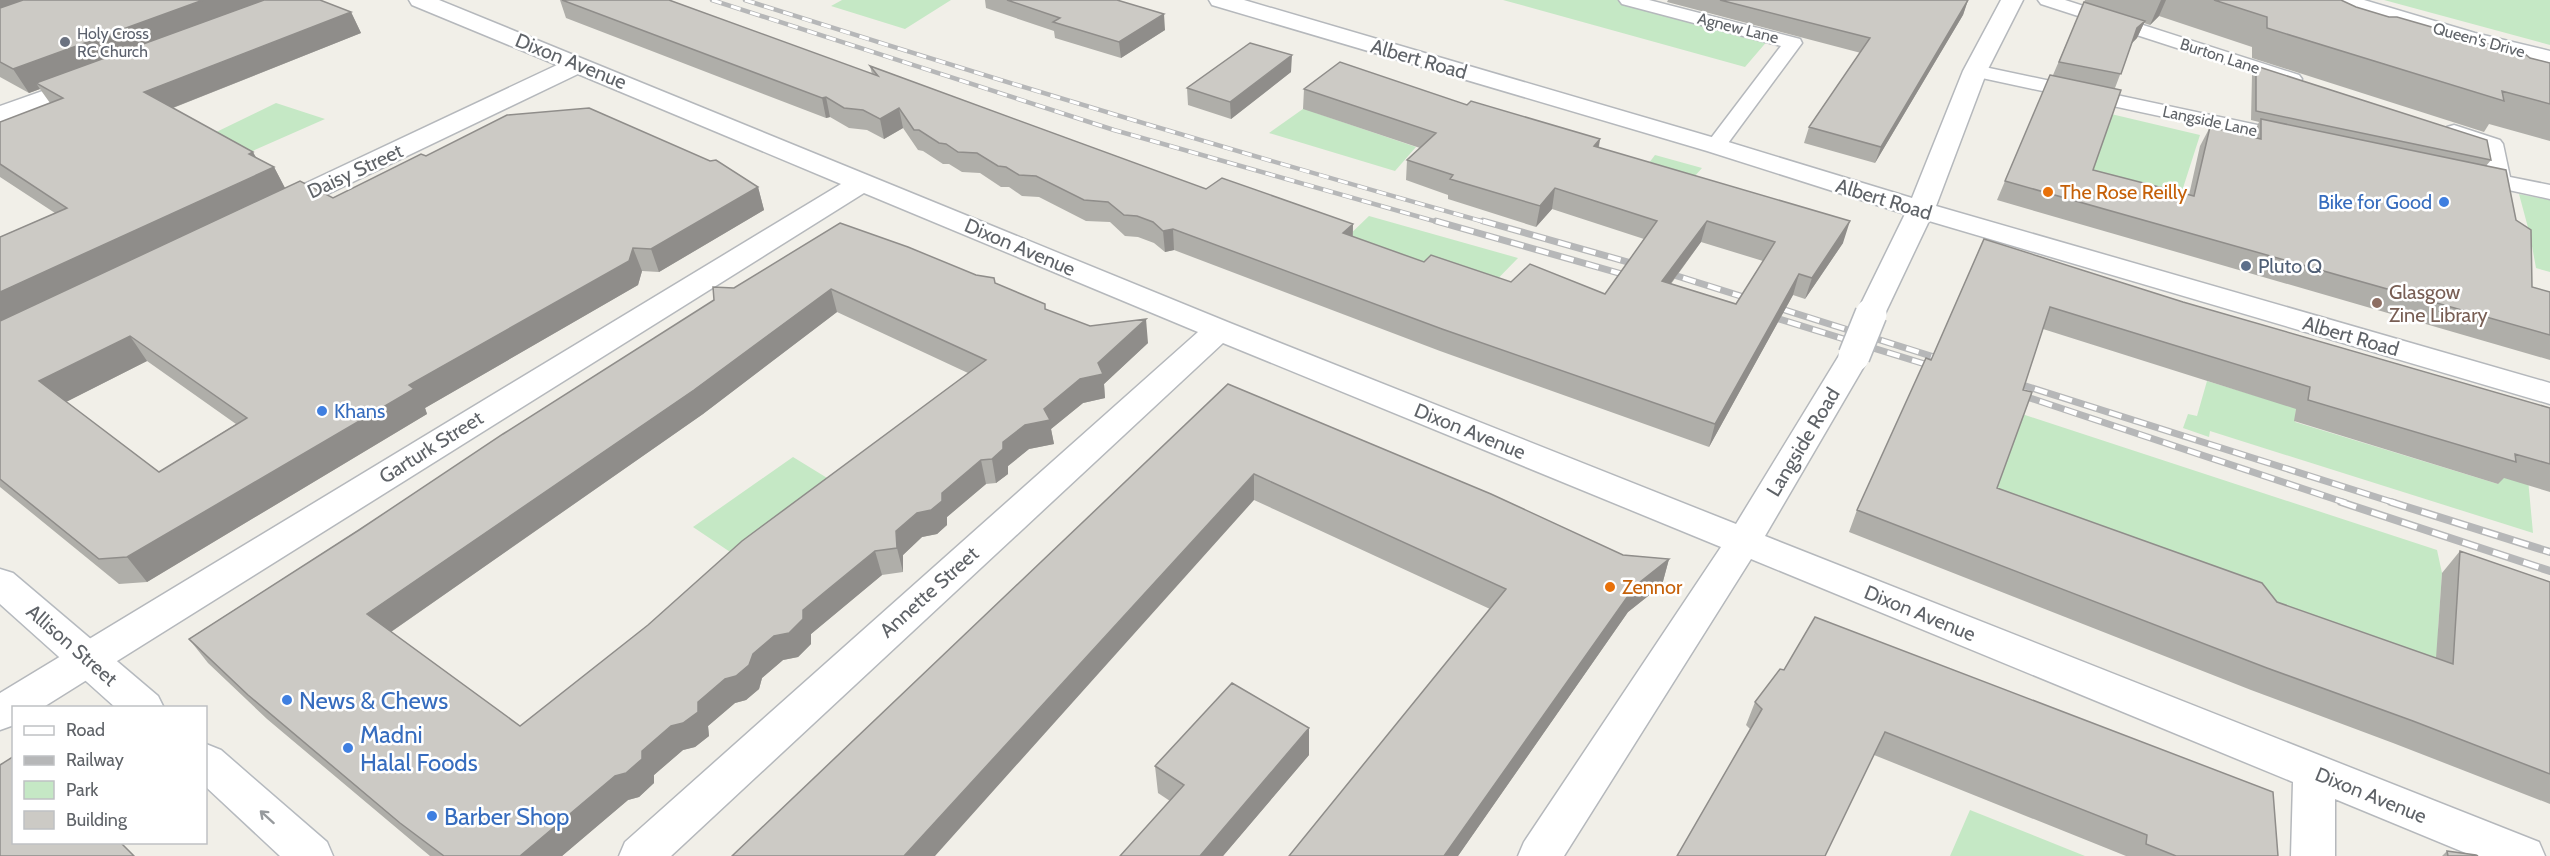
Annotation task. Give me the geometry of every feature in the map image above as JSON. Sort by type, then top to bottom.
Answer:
[{"type":"street","name":"Dixon Avenue","points":[[420,0],[1219,330],[2523,856]]},
{"type":"street","name":"Albert Road","points":[[1220,0],[1716,146],[1921,210],[2550,394]]},
{"type":"street","name":"Langside Road","points":[[1540,856],[1744,542],[1854,356],[1871,314],[1921,210],[1975,71],[2012,0]]},
{"type":"street","name":"Queen's Drive","points":[[2340,0],[2468,38],[2550,58]]},
{"type":"street","name":"Daisy Street","points":[[257,217],[579,64]]},
{"type":"street","points":[[0,115],[112,72]]},
{"type":"street","name":"Garturk Street","points":[[0,713],[863,182]]},
{"type":"street","name":"Annette Street","points":[[641,856],[1219,330]]},
{"type":"street","name":"Allison Street","points":[[0,583],[142,706]]},
{"type":"street","points":[[207,763],[311,856]]},
{"type":"street","points":[[2313,772],[2313,856]]},
{"type":"lane","name":"Agnew Lane","points":[[1628,0],[1793,43],[1716,146]]},
{"type":"lane","name":"Burton Lane","points":[[2047,0],[2315,86]]},
{"type":"lane","name":"Langside Lane","points":[[1975,71],[2312,142]]},
{"type":"lane","points":[[2438,126],[2493,144],[2500,182]]},
{"type":"lane","points":[[2453,172],[2550,192]]},
{"type":"green space","points":[[842,0],[951,0],[905,29],[831,6]]},
{"type":"green space","points":[[1503,0],[1620,0],[1769,39],[1745,67]]},
{"type":"green space","points":[[2384,0],[2550,0],[2550,45]]},
{"type":"green space","points":[[276,103],[325,119],[248,153],[171,154]]},
{"type":"green space","points":[[1310,104],[1316,113],[1416,147],[1395,171],[1269,133]]},
{"type":"green space","points":[[2111,114],[2200,135],[2175,213],[2078,174]]},
{"type":"green space","points":[[1655,155],[1702,168],[1679,194],[1636,180]]},
{"type":"green space","points":[[2519,194],[2550,200],[2550,272],[2536,268]]},
{"type":"green space","points":[[1369,216],[1518,258],[1481,296],[1342,242]]},
{"type":"green space","points":[[2207,381],[2296,408],[2295,422],[2498,484],[2497,470],[2528,479],[2533,533],[2210,431],[2209,437],[2183,428],[2188,414],[2197,416]]},
{"type":"green space","points":[[2022,414],[2437,550],[2442,573],[2438,630],[2550,729],[1986,510]]},
{"type":"green space","points":[[793,457],[850,492],[748,564],[693,527]]},
{"type":"green space","points":[[1970,810],[2085,856],[1950,856]]},
{"type":"building","name":"Holy Cross RC Church","points":[[23,0],[203,0],[13,69],[0,62],[0,8]]},
{"type":"building","points":[[264,0],[320,0],[351,12],[144,92],[253,152],[249,154],[274,167],[0,292],[0,237],[67,208],[0,164],[0,122],[63,98],[36,83]]},
{"type":"building","points":[[562,0],[669,0],[878,76],[870,66],[1206,189],[1222,178],[1353,224],[1343,233],[1424,262],[1431,255],[1511,282],[1530,264],[1605,294],[1657,221],[1555,188],[1540,206],[1450,179],[1453,175],[1407,160],[1436,133],[1304,89],[1340,62],[1467,105],[1471,101],[1600,139],[1594,146],[1850,221],[1812,278],[1799,274],[1715,424],[1442,329],[1173,229],[1163,231],[1153,222],[1137,216],[1124,215],[1108,202],[1084,200],[1036,176],[1019,175],[1006,167],[998,166],[977,153],[958,152],[919,130],[914,130],[899,108],[880,119],[863,110],[844,108],[826,97],[822,98]],"holes":[[[1707,221],[1775,242],[1736,304],[1662,281]]]},
{"type":"building","points":[[1007,0],[1117,0],[1164,14],[1119,42],[1053,22],[1060,18]]},
{"type":"building","points":[[1720,0],[1968,0],[1881,147],[1809,127],[1870,38]]},
{"type":"building","points":[[2214,0],[2341,0],[2389,17],[2397,17],[2435,28],[2439,32],[2478,44],[2485,43],[2525,54],[2530,58],[2550,63],[2550,104],[2502,91],[2504,101],[2267,28],[2267,17]]},
{"type":"building","points":[[2084,2],[2145,21],[2137,28],[2121,74],[2059,62]]},
{"type":"building","points":[[1250,43],[1292,55],[1230,102],[1187,88]]},
{"type":"building","points":[[2256,66],[2487,140],[2491,160],[2256,111]]},
{"type":"building","points":[[2050,75],[2121,90],[2093,170],[2194,196],[2210,127],[2261,139],[2261,119],[2506,170],[2516,220],[2531,230],[2532,287],[2550,292],[2550,335],[2005,181]]},
{"type":"building","points":[[589,108],[710,161],[716,160],[758,187],[651,249],[633,248],[629,261],[409,385],[414,389],[127,557],[99,559],[0,479],[0,321],[300,181],[333,198],[421,154],[426,156],[507,115]],"holes":[[[130,336],[247,418],[159,472],[39,381]]]},
{"type":"building","points":[[840,223],[908,247],[976,275],[994,278],[995,283],[1045,304],[1045,309],[1090,326],[1146,319],[1098,363],[1103,374],[1080,379],[1044,409],[1050,420],[1025,425],[1003,442],[1003,449],[992,459],[981,460],[942,493],[942,501],[931,510],[917,513],[896,531],[897,548],[875,551],[826,591],[803,610],[803,619],[789,633],[774,636],[753,654],[749,665],[736,676],[725,679],[698,702],[698,712],[683,723],[671,726],[642,751],[642,759],[626,773],[615,776],[520,856],[444,856],[400,823],[248,695],[189,639],[503,434],[714,300],[713,287],[734,288]],"holes":[[[831,289],[986,360],[742,541],[648,625],[520,726],[367,614],[694,390]]]},
{"type":"building","points":[[1984,239],[2183,302],[2550,408],[2550,464],[2515,454],[2516,462],[2308,400],[2310,387],[2050,307],[2023,390],[2032,392],[1997,488],[2262,583],[2277,602],[2453,664],[2460,551],[2550,582],[2550,774],[1857,510],[1926,358],[1931,360]]},
{"type":"building","points":[[1228,384],[1491,494],[1623,555],[1669,559],[1635,586],[1444,856],[1289,856],[1506,589],[1254,474],[904,856],[732,856]]},
{"type":"building","points":[[1815,617],[2273,792],[2278,856],[2176,856],[2146,844],[2147,835],[1885,732],[1825,856],[1677,856],[1762,709],[1755,702],[1780,669],[1784,670]]},
{"type":"building","points":[[1232,683],[1309,728],[1200,856],[1120,856],[1184,785],[1155,766]]},
{"type":"building","points":[[12,757],[12,844],[122,844],[134,856],[0,856],[0,765]]},
{"type":"building","points":[[2447,851],[2476,855],[2478,856],[2448,856]]},
{"type":"railway","points":[[712,0],[1114,130],[1441,223]]},
{"type":"railway","points":[[745,0],[1116,115],[1488,223]]},
{"type":"railway","points":[[1436,221],[1636,278]]},
{"type":"railway","points":[[1483,221],[1677,276],[1950,362]]},
{"type":"railway","points":[[1763,314],[1941,369]]},
{"type":"railway","points":[[2010,381],[2395,503]]},
{"type":"railway","points":[[2015,393],[2346,503]]},
{"type":"railway","points":[[2341,502],[2550,571]]},
{"type":"railway","points":[[2391,502],[2550,552]]},
{"type":"place","name":"Holy Cross RC Church","points":[[65,42]]},
{"type":"place","name":"The Rose Reilly","points":[[2048,192]]},
{"type":"place","name":"Bike for Good","points":[[2444,202]]},
{"type":"place","name":"Pluto Q","points":[[2246,266]]},
{"type":"place","name":"Glasgow Zine Library","points":[[2377,303]]},
{"type":"place","name":"Khans","points":[[322,411]]},
{"type":"place","name":"Zennor","points":[[1610,587]]},
{"type":"place","name":"News & Chews","points":[[287,700]]},
{"type":"place","name":"Madni Halal Foods","points":[[348,748]]},
{"type":"place","name":"Barber Shop","points":[[432,816]]}]
